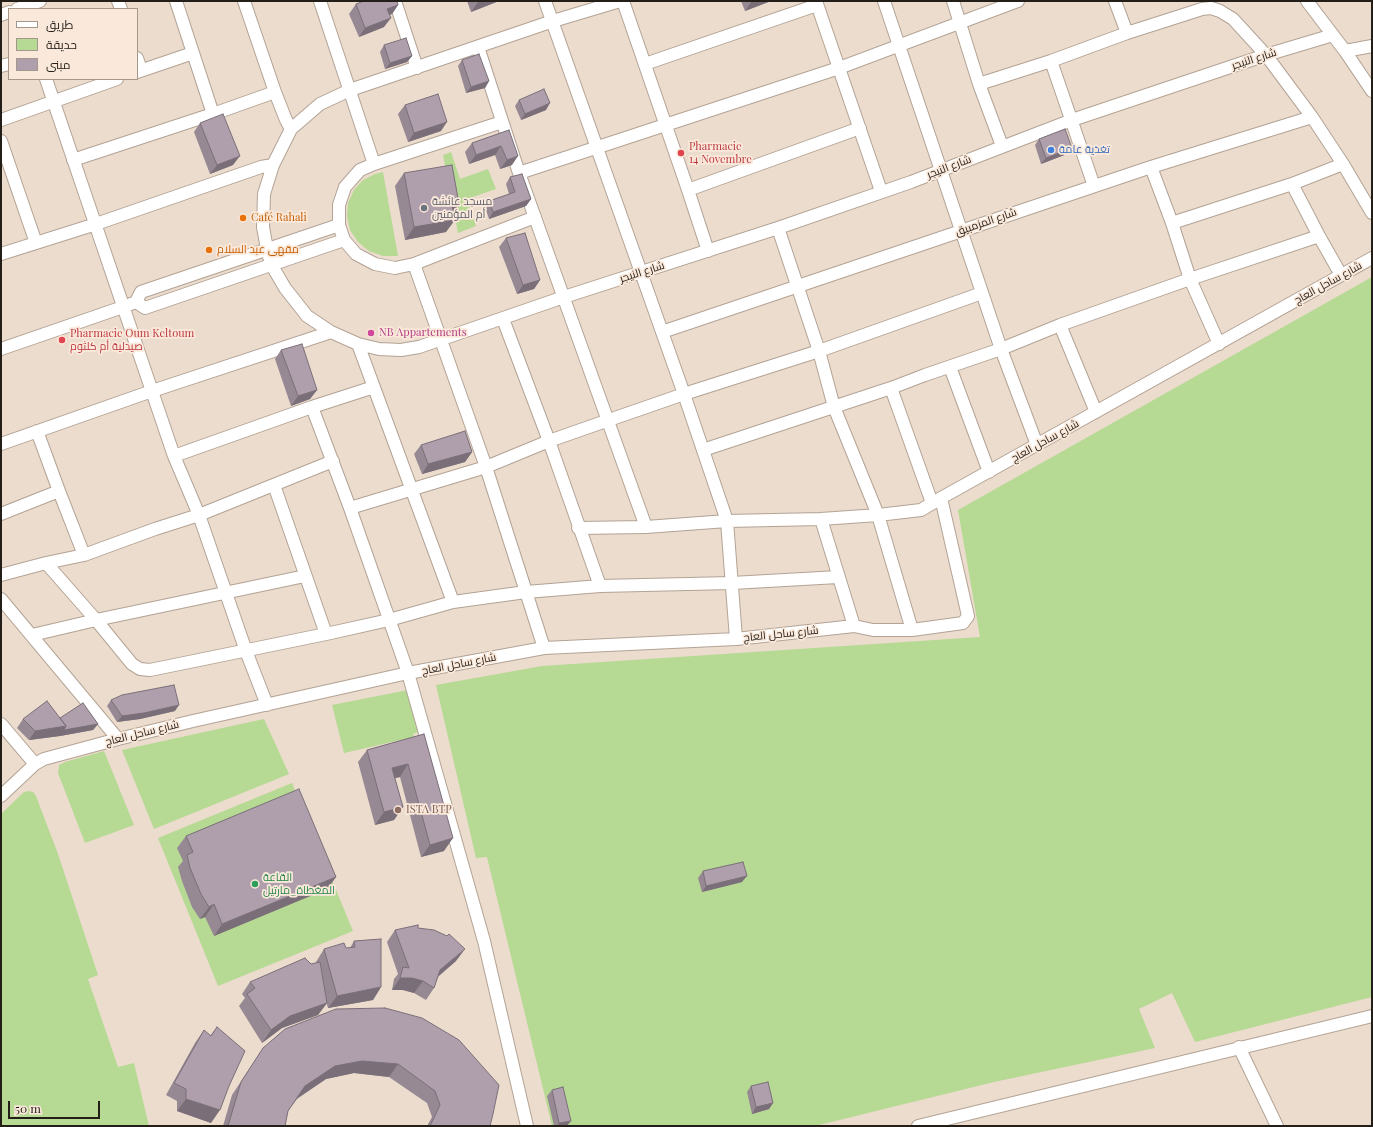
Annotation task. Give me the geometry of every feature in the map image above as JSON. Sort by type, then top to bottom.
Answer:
[{"type":"street","points":[[20,7],[40,1]]},
{"type":"street","points":[[176,1],[213,114]]},
{"type":"street","points":[[244,1],[275,92],[291,129],[320,104],[350,90],[553,21],[622,1],[666,125],[708,251]]},
{"type":"street","points":[[320,1],[374,164]]},
{"type":"street","points":[[545,1],[684,394],[727,522],[736,639]]},
{"type":"street","points":[[884,1],[1001,349],[1037,445]]},
{"type":"street","points":[[953,1],[979,84],[1002,146]]},
{"type":"street","points":[[519,173],[839,68],[1018,1]]},
{"type":"street","points":[[1115,1],[1127,34]]},
{"type":"street","points":[[1308,1],[1372,91]]},
{"type":"street","points":[[399,2],[417,68]]},
{"type":"street","points":[[645,64],[817,3],[882,191]]},
{"type":"street","points":[[979,84],[1202,9],[1211,8],[1220,11],[1233,19],[1266,55],[1312,117],[1343,164],[1372,213]]},
{"type":"street","name":"شارع النيجر","points":[[291,129],[273,165],[264,194],[263,227],[271,264],[285,288],[307,316],[331,332],[358,344],[379,349],[401,350],[419,347],[441,340],[564,297],[778,228],[941,170],[1072,120],[1266,55],[1333,35]]},
{"type":"street","points":[[1345,51],[1372,46]]},
{"type":"street","points":[[478,47],[519,173],[609,420],[646,527]]},
{"type":"street","points":[[139,71],[193,54]]},
{"type":"street","points":[[1051,61],[1094,186]]},
{"type":"street","points":[[46,80],[174,456],[199,515],[246,651],[267,705]]},
{"type":"street","points":[[1,120],[114,80]]},
{"type":"street","points":[[73,160],[275,92]]},
{"type":"street","name":"شارع المزمبيق","points":[[662,332],[1150,166],[1312,117]]},
{"type":"street","points":[[502,122],[374,164],[360,170],[345,187],[339,205],[339,225],[344,240],[356,254],[375,264],[395,268],[414,264],[535,217]]},
{"type":"street","points":[[688,190],[860,128]]},
{"type":"street","points":[[1,141],[36,244]]},
{"type":"street","points":[[1172,223],[1292,184],[1343,164]]},
{"type":"street","points":[[1,254],[96,224],[261,167],[273,165]]},
{"type":"street","points":[[1150,166],[1172,223],[1190,279],[1219,344]]},
{"type":"street","points":[[1292,184],[1341,275]]},
{"type":"street","points":[[1,349],[136,302],[141,292],[339,225]]},
{"type":"street","points":[[778,228],[819,351],[834,407],[878,515],[912,630]]},
{"type":"street","points":[[703,450],[891,388],[1001,349],[1060,325],[1190,279],[1319,236]]},
{"type":"street","points":[[136,302],[145,308],[344,240]]},
{"type":"street","name":"شارع ساحل العاج","points":[[1,796],[36,764],[44,759],[118,739],[408,673],[544,648],[736,639],[854,626],[873,630],[912,630],[963,623],[968,616],[937,501],[1372,258]]},
{"type":"street","points":[[414,264],[486,467],[544,648]]},
{"type":"street","points":[[350,508],[486,467],[549,441],[684,394],[819,351],[982,293]]},
{"type":"street","points":[[503,319],[549,441],[578,528],[600,586]]},
{"type":"street","points":[[1060,325],[1096,412]]},
{"type":"street","points":[[1,444],[152,391],[331,332]]},
{"type":"street","points":[[358,344],[453,602]]},
{"type":"street","points":[[950,367],[989,472]]},
{"type":"street","points":[[174,456],[312,407],[374,387]]},
{"type":"street","points":[[578,528],[646,527],[821,518],[878,515],[921,510],[937,501],[891,388]]},
{"type":"street","points":[[312,407],[350,508],[408,673],[484,941],[527,1126]]},
{"type":"street","points":[[37,431],[58,491],[84,555]]},
{"type":"street","points":[[1,576],[84,555],[155,529],[199,515],[333,461]]},
{"type":"street","points":[[274,485],[326,634]]},
{"type":"street","points":[[1,514],[58,491]]},
{"type":"street","points":[[821,518],[854,626]]},
{"type":"street","points":[[46,564],[96,620],[132,664],[140,669],[150,670],[390,620],[453,602],[526,592],[600,586],[732,583],[838,577]]},
{"type":"street","points":[[32,635],[305,576]]},
{"type":"street","points":[[1,599],[118,739]]},
{"type":"street","points":[[1,724],[36,764]]},
{"type":"street","points":[[918,1126],[947,1123],[1239,1047],[1372,1016]]},
{"type":"street","points":[[1239,1047],[1276,1126]]},
{"type":"green space","points":[[451,152],[460,179],[488,169],[496,189],[467,199],[476,226],[458,233],[443,155]]},
{"type":"green space","points":[[383,172],[398,256],[383,256],[369,251],[358,242],[350,230],[347,216],[348,203],[354,190],[363,180]]},
{"type":"green space","points":[[1372,277],[1372,997],[1195,1042],[1172,993],[1139,1009],[1155,1048],[994,1082],[815,1126],[552,1126],[487,857],[476,858],[436,685],[542,666],[980,637],[958,510]]},
{"type":"green space","points":[[408,690],[418,732],[413,734],[414,737],[344,753],[332,705]]},
{"type":"green space","points":[[264,719],[289,774],[154,829],[122,750]]},
{"type":"green space","points":[[104,751],[134,825],[85,843],[58,773],[59,765]]},
{"type":"green space","name":"القاعة المغطاة_مارتيل","points":[[292,783],[353,931],[218,986],[158,838]]},
{"type":"green space","points":[[24,792],[33,792],[36,796],[58,854],[98,975],[88,979],[118,1067],[134,1063],[149,1126],[1,1126],[1,814]]},
{"type":"building","points":[[364,1],[397,1],[398,5],[387,9],[391,18],[365,28],[356,4]]},
{"type":"building","points":[[406,38],[412,56],[390,63],[384,45]]},
{"type":"building","points":[[479,54],[489,81],[471,87],[462,60]]},
{"type":"building","points":[[544,89],[550,103],[525,114],[519,100]]},
{"type":"building","points":[[438,94],[447,122],[414,133],[405,105]]},
{"type":"building","points":[[223,114],[240,156],[217,165],[200,123]]},
{"type":"building","name":"تغذية عامة","points":[[1065,129],[1072,148],[1046,158],[1039,139]]},
{"type":"building","points":[[509,130],[518,156],[507,160],[501,146],[476,155],[472,143]]},
{"type":"building","points":[[452,165],[459,204],[452,205],[455,220],[414,227],[404,173]]},
{"type":"building","points":[[522,174],[531,199],[493,212],[489,201],[515,192],[510,177]]},
{"type":"building","points":[[525,233],[540,280],[523,285],[506,238]]},
{"type":"building","points":[[302,344],[317,390],[298,396],[281,350]]},
{"type":"building","points":[[465,431],[472,452],[428,464],[421,445]]},
{"type":"building","points":[[174,685],[179,705],[144,713],[122,716],[111,700],[122,695]]},
{"type":"building","points":[[47,701],[66,726],[35,731],[23,719]]},
{"type":"building","points":[[83,703],[98,724],[64,730],[66,726],[60,718]]},
{"type":"building","points":[[424,734],[453,838],[430,845],[408,764],[392,768],[403,807],[384,812],[367,750]]},
{"type":"building","points":[[299,789],[336,877],[222,924],[214,904],[209,907],[201,894],[190,868],[187,855],[193,852],[186,836]]},
{"type":"building","points":[[743,862],[747,876],[706,886],[703,871]]},
{"type":"building","points":[[418,925],[418,928],[434,930],[447,936],[449,934],[465,949],[440,970],[434,988],[423,981],[412,978],[400,978],[403,967],[409,968],[395,930]]},
{"type":"building","points":[[381,939],[381,987],[337,996],[324,949],[344,943],[346,948],[355,947],[354,941]]},
{"type":"building","points":[[305,958],[311,964],[320,962],[327,1003],[290,1016],[271,1030],[247,994],[255,988],[250,982]]},
{"type":"building","points":[[385,1008],[422,1018],[459,1040],[499,1085],[490,1126],[430,1126],[440,1105],[435,1091],[398,1064],[362,1061],[335,1066],[305,1086],[288,1111],[285,1126],[228,1126],[241,1082],[263,1048],[285,1029],[336,1009]]},
{"type":"building","points":[[217,1027],[245,1051],[220,1110],[186,1099],[186,1089],[174,1083],[204,1030],[211,1036]]},
{"type":"building","points":[[768,1082],[773,1103],[756,1107],[751,1086]]},
{"type":"building","points":[[563,1087],[571,1121],[559,1123],[552,1090]]},
{"type":"place","name":"تغذية عامة","points":[[1051,150]]},
{"type":"place","name":"Pharmacie 14 Novembre","points":[[681,153]]},
{"type":"place","name":"مسجد عائشة أم المؤمنين","points":[[424,208]]},
{"type":"place","name":"Café Rahali","points":[[243,218]]},
{"type":"place","name":"مقهى عبد السلام","points":[[209,250]]},
{"type":"place","name":"NB Appartements","points":[[371,333]]},
{"type":"place","name":"Pharmacie Oum Keltoum صيدلية أم كلثوم","points":[[62,340]]},
{"type":"place","name":"ISTA BTP","points":[[398,810]]},
{"type":"place","name":"القاعة المغطاة_مارتيل","points":[[255,884]]}]
